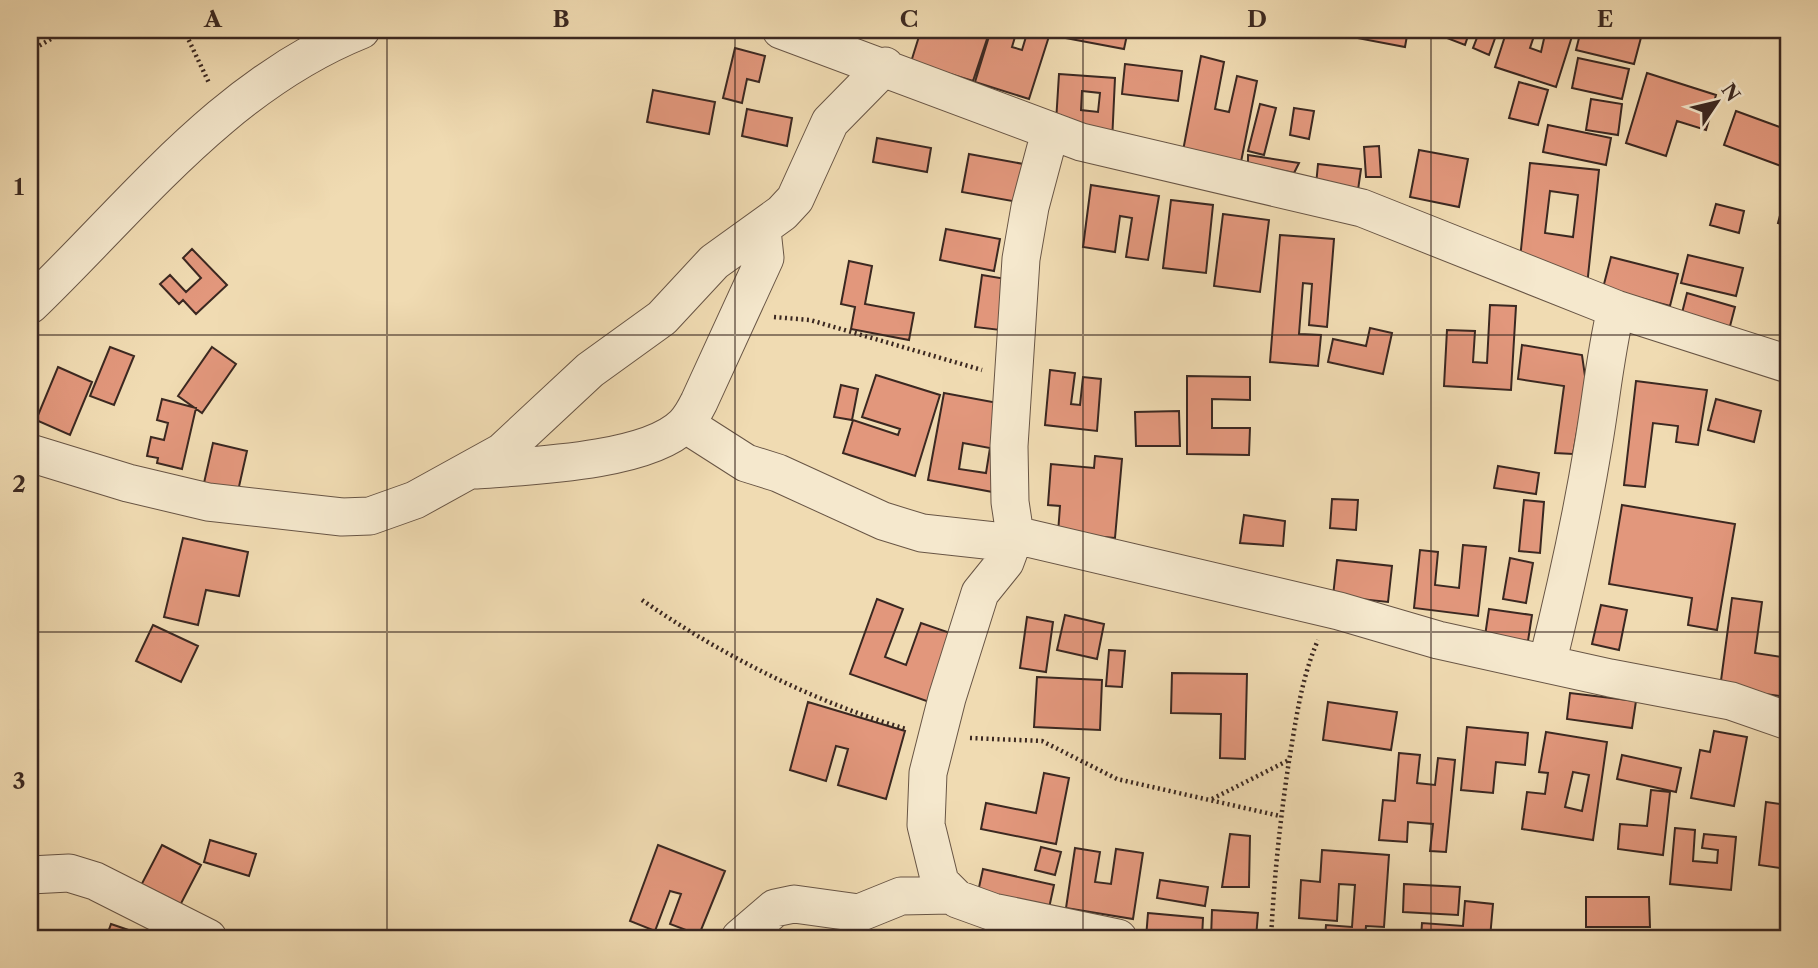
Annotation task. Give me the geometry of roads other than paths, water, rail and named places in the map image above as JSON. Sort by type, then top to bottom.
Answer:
[{"type":"street","points":[[30,305],[84,253],[156,175],[223,116],[265,83],[361,30]]},
{"type":"street","points":[[780,30],[821,47],[885,66],[1050,132],[1121,153],[1195,167],[1362,208],[1616,310],[1788,364]]},
{"type":"street","points":[[30,453],[128,483],[208,502],[342,517],[370,516],[415,500],[474,470],[502,452],[590,370],[662,318],[714,262],[762,230],[794,199],[830,122],[885,66]]},
{"type":"street","points":[[951,895],[940,882],[926,825],[928,773],[935,737],[980,593],[999,571],[1014,539],[1008,471],[1021,259],[1030,207],[1050,132]]},
{"type":"street","points":[[474,470],[597,459],[659,439],[685,424],[699,402],[765,258],[762,230]]},
{"type":"street","points":[[1548,664],[1578,537],[1601,403],[1603,365],[1616,310]]},
{"type":"street","points":[[685,424],[746,463],[778,473],[883,521],[922,533],[1014,539],[1339,611],[1438,640],[1731,701],[1788,721]]},
{"type":"street","points":[[30,875],[69,873],[95,881],[208,938]]},
{"type":"street","points":[[740,938],[775,908],[794,904],[859,913],[901,895],[951,895],[993,912],[1118,938]]}]
